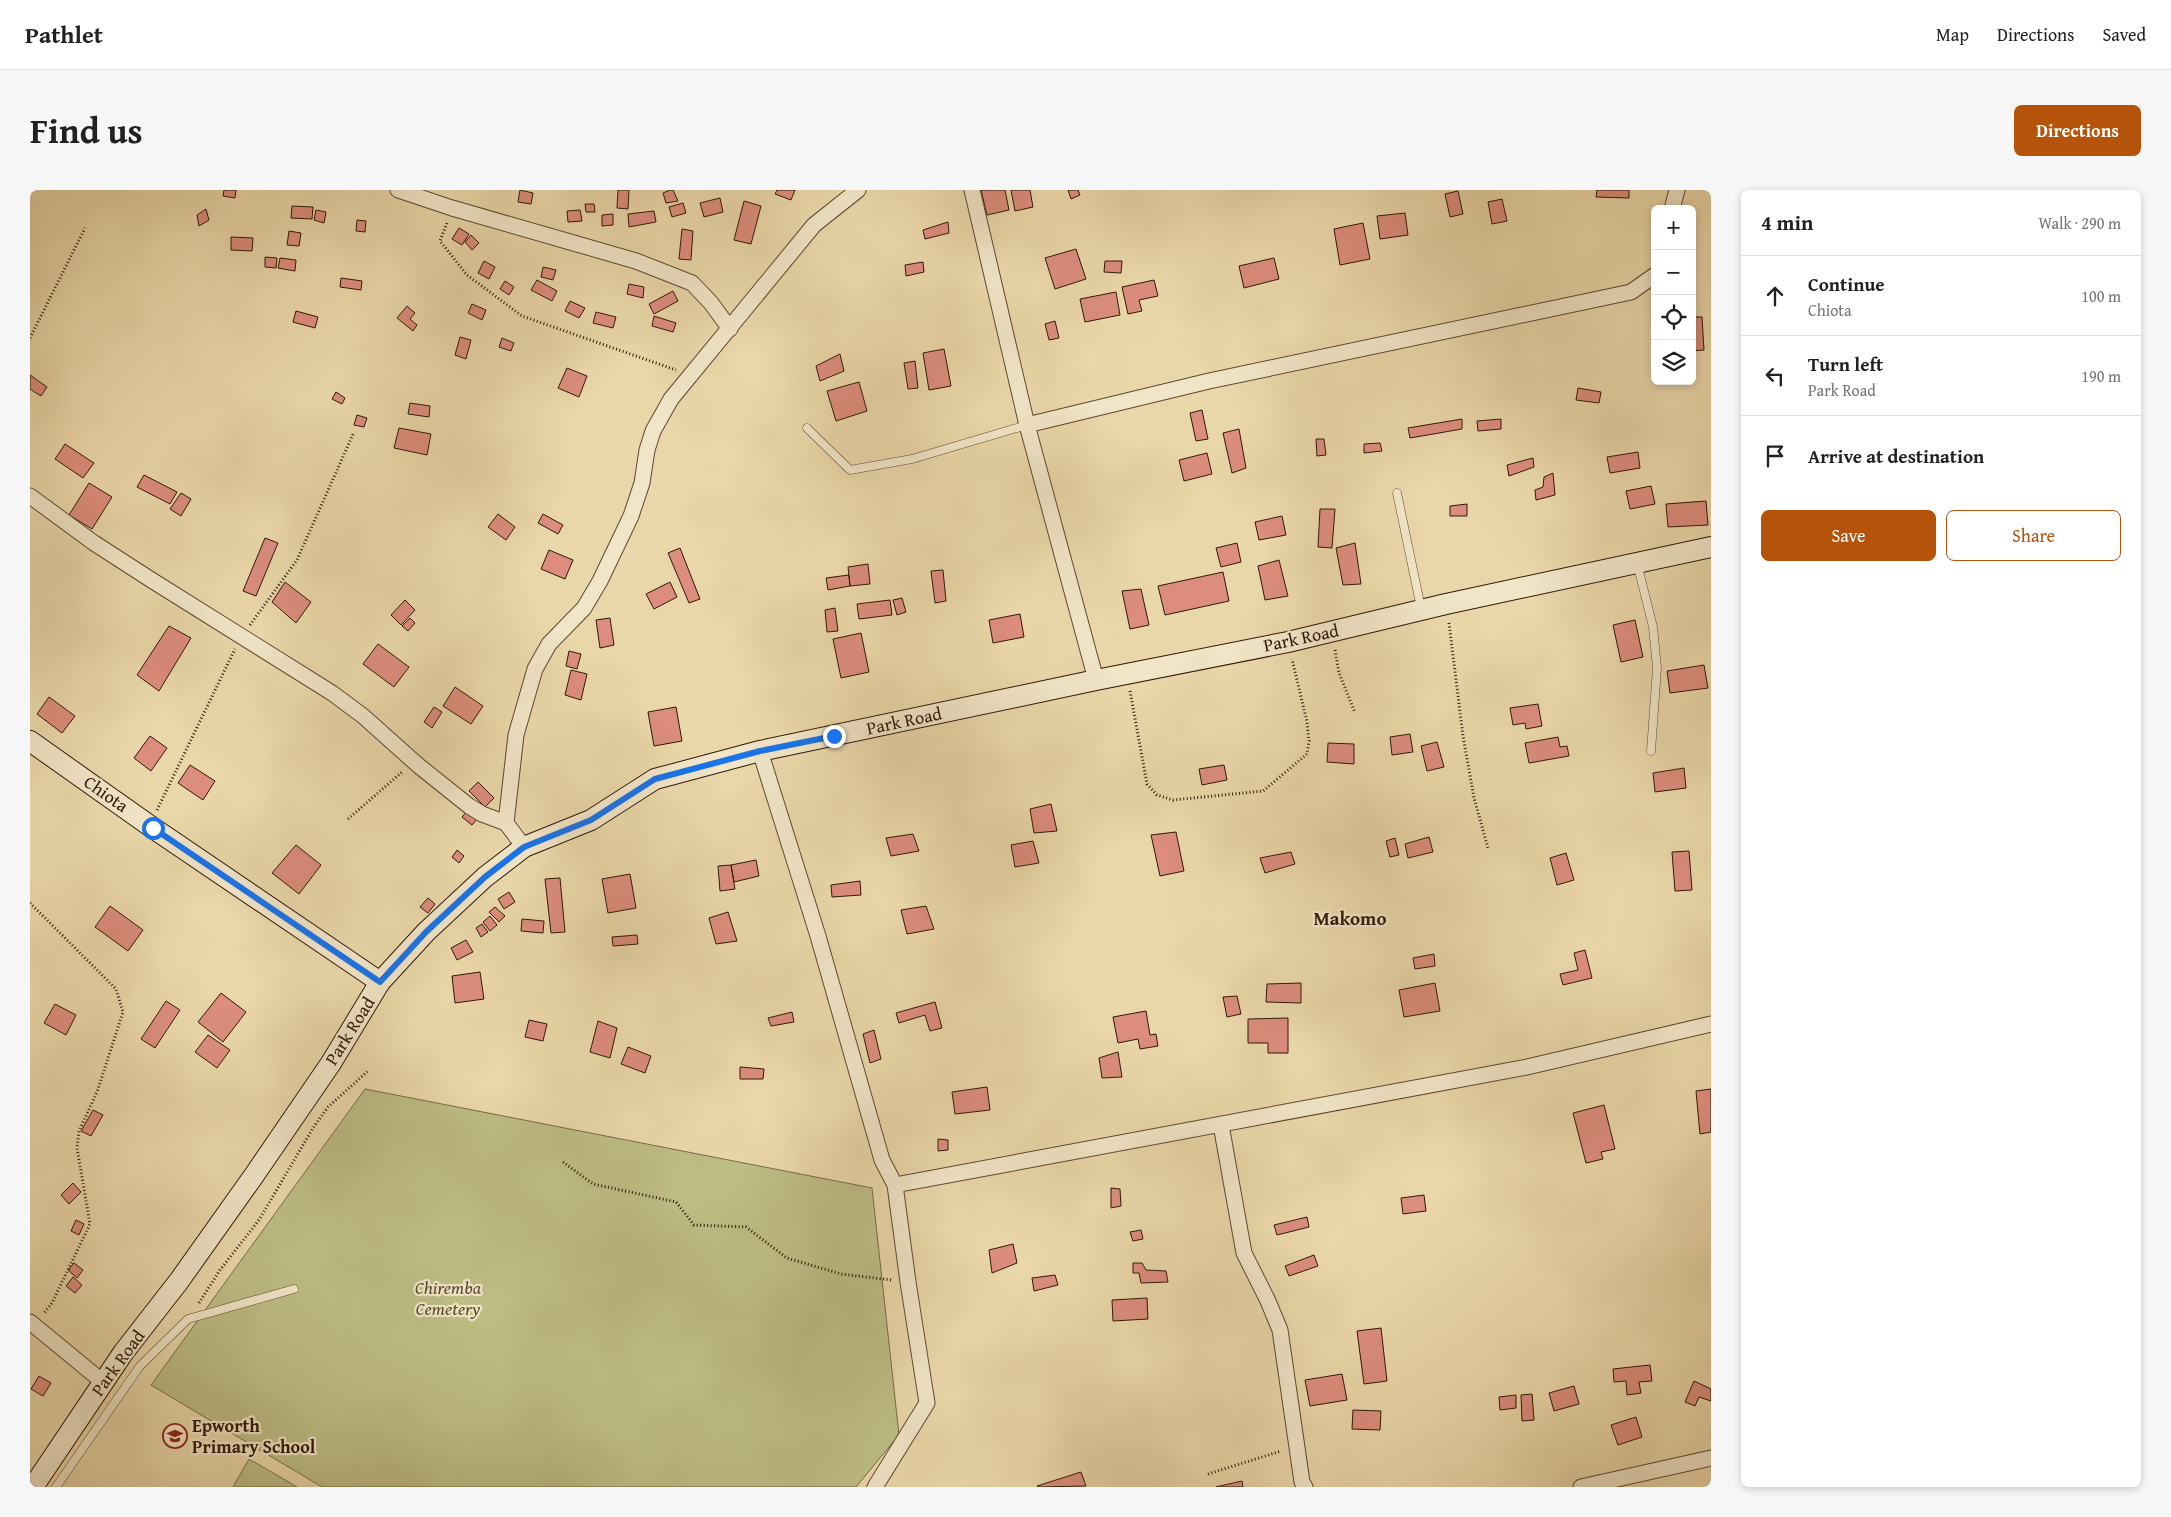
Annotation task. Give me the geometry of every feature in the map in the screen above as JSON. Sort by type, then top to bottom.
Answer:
[{"type":"street","points":[[398,190],[452,208],[636,261],[692,283],[711,303],[730,329]]},
{"type":"street","points":[[506,823],[516,735],[535,669],[549,644],[584,608],[600,581],[631,516],[642,483],[647,450],[653,431],[671,399],[814,225],[858,190]]},
{"type":"street","points":[[972,190],[1027,425],[1096,680]]},
{"type":"street","points":[[1673,205],[1677,190]]},
{"type":"street","points":[[1027,425],[1209,381],[1631,292],[1651,278]]},
{"type":"street","points":[[30,496],[146,577],[332,693],[370,722],[419,766],[469,806],[482,814],[506,823],[524,847]]},
{"type":"street","name":"Park Road","points":[[34,1487],[103,1382],[131,1360],[179,1281],[331,1063],[380,982],[426,932],[485,877],[524,847],[591,820],[655,779],[760,751],[1096,680],[1288,642],[1446,604],[1711,547]]},
{"type":"street","name":"Chiota","points":[[30,741],[153,828],[380,982]]},
{"type":"street","points":[[760,751],[818,936],[882,1160],[895,1185],[927,1403],[875,1487]]},
{"type":"street","points":[[895,1185],[1527,1066],[1711,1024]]},
{"type":"street","points":[[1221,1125],[1244,1253],[1280,1330],[1302,1482],[1305,1487]]},
{"type":"street","points":[[32,1324],[103,1382]]},
{"type":"street","points":[[1580,1487],[1711,1458]]},
{"type":"lane","points":[[806,428],[850,470],[912,459],[1027,425]]},
{"type":"lane","points":[[1397,493],[1421,610]]},
{"type":"lane","points":[[1637,563],[1653,627],[1657,668],[1651,751]]},
{"type":"lane","points":[[56,1487],[131,1360],[188,1319],[294,1289]]},
{"type":"path","points":[[452,208],[440,241],[467,275],[522,316],[675,370],[690,378]]},
{"type":"path","points":[[30,338],[85,228]]},
{"type":"path","points":[[1446,604],[1463,736],[1474,798],[1488,848]]},
{"type":"path","points":[[1332,632],[1339,673],[1355,713]]},
{"type":"path","points":[[1126,674],[1147,784],[1157,795],[1173,800],[1264,791],[1307,754],[1309,741],[1288,642]]},
{"type":"path","points":[[348,819],[398,773],[419,766]]},
{"type":"path","points":[[30,903],[116,989],[123,1012],[97,1092],[79,1131],[78,1148],[90,1224],[52,1303],[32,1324]]},
{"type":"path","points":[[188,1319],[220,1270],[259,1220],[312,1128],[328,1107],[368,1071]]},
{"type":"path","points":[[563,1162],[594,1184],[676,1202],[694,1225],[746,1227],[787,1258],[842,1274],[908,1282]]},
{"type":"path","points":[[1208,1474],[1298,1446]]},
{"type":"green space","name":"Chiremba Cemetery","points":[[365,1089],[872,1188],[899,1435],[856,1487],[322,1487],[151,1385]]},
{"type":"green space","points":[[249,1459],[297,1487],[233,1487]]},
{"type":"building","points":[[224,190],[236,190],[235,198],[223,196]]},
{"type":"building","points":[[520,190],[533,193],[531,204],[518,202]]},
{"type":"building","points":[[618,190],[629,190],[628,209],[617,208]]},
{"type":"building","points":[[673,190],[678,201],[666,203],[663,193]]},
{"type":"building","points":[[777,190],[795,190],[791,200],[775,194]]},
{"type":"building","points":[[981,190],[1005,190],[1009,210],[987,215]]},
{"type":"building","points":[[1011,190],[1030,190],[1033,207],[1015,211]]},
{"type":"building","points":[[1068,190],[1078,190],[1080,195],[1071,199]]},
{"type":"building","points":[[1597,190],[1629,190],[1629,198],[1596,197]]},
{"type":"building","points":[[1458,191],[1463,214],[1450,217],[1445,194]]},
{"type":"building","points":[[720,198],[723,212],[704,217],[700,203]]},
{"type":"building","points":[[1502,199],[1507,221],[1492,224],[1488,202]]},
{"type":"building","points":[[744,201],[761,206],[751,244],[734,240]]},
{"type":"building","points":[[683,203],[686,213],[672,217],[669,207]]},
{"type":"building","points":[[585,204],[594,204],[595,212],[586,212]]},
{"type":"building","points":[[292,206],[313,207],[312,219],[291,218]]},
{"type":"building","points":[[206,209],[209,220],[199,226],[197,215]]},
{"type":"building","points":[[316,210],[326,212],[324,223],[314,220]]},
{"type":"building","points":[[580,210],[582,221],[568,222],[567,211]]},
{"type":"building","points":[[654,211],[656,222],[629,227],[628,214]]},
{"type":"building","points":[[1405,213],[1408,235],[1380,239],[1377,216]]},
{"type":"building","points":[[613,214],[613,225],[602,226],[602,215]]},
{"type":"building","points":[[357,220],[366,221],[365,232],[356,231]]},
{"type":"building","points":[[948,222],[949,233],[925,239],[923,230]]},
{"type":"building","points":[[1363,223],[1370,259],[1340,265],[1334,229]]},
{"type":"building","points":[[459,228],[469,234],[462,245],[452,239]]},
{"type":"building","points":[[682,229],[693,231],[691,260],[679,259]]},
{"type":"building","points":[[289,231],[301,233],[299,246],[287,245]]},
{"type":"building","points":[[471,235],[479,243],[472,250],[465,242]]},
{"type":"building","points":[[231,237],[253,238],[252,251],[231,250]]},
{"type":"building","points":[[1076,249],[1086,279],[1055,289],[1045,258]]},
{"type":"building","points":[[265,257],[277,258],[276,268],[265,267]]},
{"type":"building","points":[[280,258],[296,260],[295,271],[278,268]]},
{"type":"building","points":[[1274,258],[1279,279],[1244,288],[1239,266]]},
{"type":"building","points":[[484,261],[495,267],[489,279],[478,273]]},
{"type":"building","points":[[1105,261],[1122,261],[1121,273],[1104,272]]},
{"type":"building","points":[[923,262],[924,272],[906,276],[905,265]]},
{"type":"building","points":[[543,267],[556,270],[553,280],[541,277]]},
{"type":"building","points":[[341,278],[362,281],[361,290],[340,287]]},
{"type":"building","points":[[537,280],[557,291],[552,301],[531,290]]},
{"type":"building","points":[[1154,280],[1158,296],[1139,300],[1142,311],[1128,314],[1122,287]]},
{"type":"building","points":[[505,281],[514,287],[509,295],[500,289]]},
{"type":"building","points":[[629,284],[644,287],[643,298],[627,294]]},
{"type":"building","points":[[673,291],[678,301],[654,314],[649,304]]},
{"type":"building","points":[[1116,292],[1120,315],[1085,322],[1080,299]]},
{"type":"building","points":[[570,301],[585,308],[579,318],[565,311]]},
{"type":"building","points":[[472,304],[486,310],[482,320],[468,313]]},
{"type":"building","points":[[407,306],[415,313],[410,319],[417,325],[413,331],[397,318]]},
{"type":"building","points":[[296,311],[318,317],[315,328],[293,322]]},
{"type":"building","points":[[596,312],[616,317],[613,328],[593,323]]},
{"type":"building","points":[[654,316],[676,323],[673,332],[652,326]]},
{"type":"building","points":[[1696,317],[1702,317],[1704,350],[1696,351]]},
{"type":"building","points":[[1055,321],[1059,338],[1049,340],[1045,324]]},
{"type":"building","points":[[460,337],[471,340],[466,359],[455,355]]},
{"type":"building","points":[[502,338],[514,343],[511,351],[499,347]]},
{"type":"building","points":[[944,349],[951,386],[929,390],[923,353]]},
{"type":"building","points":[[840,354],[844,371],[820,381],[816,366]]},
{"type":"building","points":[[915,361],[918,388],[908,389],[904,363]]},
{"type":"building","points":[[567,368],[587,376],[579,397],[558,388]]},
{"type":"building","points":[[30,375],[47,387],[41,396],[30,389]]},
{"type":"building","points":[[859,382],[867,411],[836,421],[827,391]]},
{"type":"building","points":[[1578,388],[1601,392],[1599,403],[1576,400]]},
{"type":"building","points":[[336,392],[345,398],[342,404],[332,399]]},
{"type":"building","points":[[410,403],[430,406],[429,417],[408,414]]},
{"type":"building","points":[[1202,410],[1208,439],[1196,441],[1190,413]]},
{"type":"building","points":[[357,415],[367,418],[364,427],[354,425]]},
{"type":"building","points":[[1462,419],[1462,429],[1410,438],[1408,428]]},
{"type":"building","points":[[1501,419],[1501,429],[1478,431],[1477,421]]},
{"type":"building","points":[[399,428],[431,434],[427,455],[394,448]]},
{"type":"building","points":[[1239,429],[1246,468],[1232,473],[1223,433]]},
{"type":"building","points":[[1316,439],[1324,439],[1326,455],[1317,456]]},
{"type":"building","points":[[1380,443],[1382,451],[1364,453],[1364,444]]},
{"type":"building","points":[[65,444],[94,463],[83,478],[55,459]]},
{"type":"building","points":[[1638,452],[1640,468],[1610,473],[1607,457]]},
{"type":"building","points":[[1207,453],[1212,474],[1184,481],[1179,460]]},
{"type":"building","points":[[1533,458],[1534,467],[1509,476],[1507,465]]},
{"type":"building","points":[[1553,473],[1555,495],[1536,500],[1535,490],[1543,487],[1544,477]]},
{"type":"building","points":[[144,475],[177,492],[170,504],[137,487]]},
{"type":"building","points":[[89,483],[112,497],[92,529],[69,515]]},
{"type":"building","points":[[1651,486],[1655,504],[1630,509],[1626,491]]},
{"type":"building","points":[[181,493],[191,499],[181,516],[170,509]]},
{"type":"building","points":[[1706,501],[1708,525],[1668,527],[1666,504]]},
{"type":"building","points":[[1467,504],[1467,516],[1450,516],[1450,506]]},
{"type":"building","points":[[1320,509],[1335,509],[1332,548],[1318,547]]},
{"type":"building","points":[[498,514],[515,527],[506,540],[488,527]]},
{"type":"building","points":[[543,514],[563,525],[558,534],[538,523]]},
{"type":"building","points":[[1282,516],[1286,535],[1259,540],[1255,522]]},
{"type":"building","points":[[265,538],[278,543],[256,596],[243,591]]},
{"type":"building","points":[[1237,543],[1241,562],[1221,567],[1216,548]]},
{"type":"building","points":[[1355,543],[1361,584],[1343,585],[1336,548]]},
{"type":"building","points":[[680,548],[700,599],[689,603],[668,553]]},
{"type":"building","points":[[549,550],[573,560],[565,579],[541,569]]},
{"type":"building","points":[[1279,560],[1288,596],[1265,600],[1258,566]]},
{"type":"building","points":[[868,564],[870,584],[850,586],[848,567]]},
{"type":"building","points":[[943,570],[946,601],[935,603],[931,571]]},
{"type":"building","points":[[1223,572],[1229,601],[1165,615],[1158,586]]},
{"type":"building","points":[[849,575],[850,586],[828,590],[826,578]]},
{"type":"building","points":[[285,582],[311,602],[296,623],[272,602]]},
{"type":"building","points":[[670,582],[677,597],[654,609],[646,594]]},
{"type":"building","points":[[1141,589],[1149,625],[1130,629],[1122,591]]},
{"type":"building","points":[[902,598],[906,612],[897,615],[893,600]]},
{"type":"building","points":[[405,600],[415,610],[401,625],[391,615]]},
{"type":"building","points":[[890,600],[892,615],[859,619],[857,604]]},
{"type":"building","points":[[835,608],[838,631],[827,632],[825,610]]},
{"type":"building","points":[[1020,614],[1024,637],[993,643],[989,620]]},
{"type":"building","points":[[410,618],[415,623],[408,631],[402,626]]},
{"type":"building","points":[[610,618],[614,645],[600,648],[596,620]]},
{"type":"building","points":[[1635,620],[1643,657],[1621,662],[1613,625]]},
{"type":"building","points":[[169,626],[191,638],[159,691],[137,675]]},
{"type":"building","points":[[861,633],[869,672],[841,678],[833,639]]},
{"type":"building","points":[[378,644],[409,667],[394,687],[363,664]]},
{"type":"building","points":[[569,651],[581,654],[577,669],[566,666]]},
{"type":"building","points":[[1704,665],[1708,688],[1670,693],[1667,671]]},
{"type":"building","points":[[571,670],[587,674],[581,700],[565,695]]},
{"type":"building","points":[[455,687],[483,706],[471,724],[443,706]]},
{"type":"building","points":[[49,697],[75,716],[62,733],[37,714]]},
{"type":"building","points":[[1538,704],[1542,726],[1526,729],[1525,723],[1513,725],[1510,708]]},
{"type":"building","points":[[434,707],[442,712],[432,728],[424,722]]},
{"type":"building","points":[[676,707],[682,741],[654,746],[648,712]]},
{"type":"building","points":[[1410,734],[1413,752],[1392,755],[1390,737]]},
{"type":"building","points":[[150,736],[167,748],[151,771],[134,758]]},
{"type":"building","points":[[1558,737],[1560,747],[1567,746],[1569,756],[1529,763],[1525,743]]},
{"type":"building","points":[[1437,742],[1444,767],[1427,771],[1421,746]]},
{"type":"building","points":[[1328,743],[1354,744],[1354,764],[1327,762]]},
{"type":"building","points":[[190,765],[215,781],[203,800],[178,783]]},
{"type":"building","points":[[1224,765],[1227,780],[1202,785],[1199,769]]},
{"type":"building","points":[[1684,768],[1686,788],[1655,792],[1653,773]]},
{"type":"building","points":[[478,782],[494,798],[485,807],[469,791]]},
{"type":"building","points":[[1051,804],[1057,831],[1034,833],[1030,809]]},
{"type":"building","points":[[468,810],[478,818],[472,825],[462,817]]},
{"type":"building","points":[[1176,832],[1184,871],[1160,876],[1151,835]]},
{"type":"building","points":[[913,834],[919,851],[891,856],[886,838]]},
{"type":"building","points":[[1429,837],[1433,852],[1408,858],[1405,844]]},
{"type":"building","points":[[1395,838],[1399,855],[1390,857],[1386,841]]},
{"type":"building","points":[[1033,841],[1039,863],[1015,867],[1011,845]]},
{"type":"building","points":[[296,845],[321,865],[299,894],[272,873]]},
{"type":"building","points":[[457,850],[464,856],[459,863],[452,857]]},
{"type":"building","points":[[1689,851],[1692,890],[1675,891],[1672,852]]},
{"type":"building","points":[[1291,852],[1295,864],[1265,873],[1260,858]]},
{"type":"building","points":[[1566,853],[1574,880],[1557,885],[1550,858]]},
{"type":"building","points":[[756,860],[759,876],[734,882],[731,865]]},
{"type":"building","points":[[731,865],[735,889],[720,891],[718,866]]},
{"type":"building","points":[[630,874],[636,908],[608,913],[602,879]]},
{"type":"building","points":[[560,878],[565,932],[551,933],[545,879]]},
{"type":"building","points":[[860,881],[861,895],[832,897],[831,885]]},
{"type":"building","points":[[509,892],[515,902],[504,909],[498,899]]},
{"type":"building","points":[[428,898],[435,904],[428,913],[420,907]]},
{"type":"building","points":[[110,906],[143,930],[128,951],[95,927]]},
{"type":"building","points":[[926,906],[934,929],[907,934],[901,910]]},
{"type":"building","points":[[495,907],[505,916],[499,922],[489,912]]},
{"type":"building","points":[[728,912],[737,941],[716,944],[709,918]]},
{"type":"building","points":[[490,916],[497,925],[490,931],[483,922]]},
{"type":"building","points":[[522,919],[544,921],[543,933],[521,931]]},
{"type":"building","points":[[482,924],[488,932],[481,937],[476,928]]},
{"type":"building","points":[[637,935],[638,944],[613,946],[612,937]]},
{"type":"building","points":[[466,940],[473,952],[457,960],[451,948]]},
{"type":"building","points":[[1585,950],[1592,978],[1563,985],[1560,974],[1578,970],[1574,953]]},
{"type":"building","points":[[1434,954],[1435,966],[1415,969],[1413,958]]},
{"type":"building","points":[[480,972],[484,999],[455,1003],[452,976]]},
{"type":"building","points":[[1301,983],[1301,1003],[1266,1002],[1267,984]]},
{"type":"building","points":[[1435,983],[1440,1011],[1404,1017],[1399,990]]},
{"type":"building","points":[[221,993],[246,1012],[223,1042],[198,1022]]},
{"type":"building","points":[[1237,996],[1241,1014],[1227,1017],[1223,997]]},
{"type":"building","points":[[166,1001],[180,1010],[155,1048],[141,1039]]},
{"type":"building","points":[[935,1002],[942,1028],[930,1031],[925,1015],[899,1023],[896,1013]]},
{"type":"building","points":[[55,1004],[76,1015],[66,1035],[44,1023]]},
{"type":"building","points":[[1146,1011],[1150,1035],[1156,1034],[1158,1046],[1140,1049],[1138,1039],[1118,1043],[1113,1017]]},
{"type":"building","points":[[792,1012],[794,1022],[771,1026],[768,1018]]},
{"type":"building","points":[[1288,1018],[1288,1053],[1268,1053],[1268,1043],[1248,1043],[1248,1019]]},
{"type":"building","points":[[529,1020],[547,1024],[543,1041],[525,1037]]},
{"type":"building","points":[[598,1021],[617,1028],[610,1058],[590,1052]]},
{"type":"building","points":[[874,1030],[881,1059],[870,1063],[863,1034]]},
{"type":"building","points":[[208,1035],[230,1050],[217,1068],[195,1052]]},
{"type":"building","points":[[628,1047],[651,1056],[645,1073],[621,1064]]},
{"type":"building","points":[[1118,1052],[1122,1077],[1102,1078],[1099,1058]]},
{"type":"building","points":[[740,1067],[764,1069],[763,1079],[740,1079]]},
{"type":"building","points":[[987,1087],[990,1110],[955,1114],[952,1092]]},
{"type":"building","points":[[1711,1089],[1711,1132],[1700,1134],[1696,1091]]},
{"type":"building","points":[[1604,1105],[1615,1149],[1601,1152],[1603,1159],[1586,1163],[1573,1113]]},
{"type":"building","points":[[93,1110],[103,1115],[91,1136],[81,1131]]},
{"type":"building","points":[[938,1139],[948,1140],[948,1150],[938,1151]]},
{"type":"building","points":[[73,1183],[81,1192],[69,1204],[61,1195]]},
{"type":"building","points":[[1111,1188],[1120,1189],[1121,1206],[1111,1208]]},
{"type":"building","points":[[1424,1195],[1426,1211],[1403,1214],[1401,1198]]},
{"type":"building","points":[[1307,1217],[1309,1227],[1277,1235],[1274,1225]]},
{"type":"building","points":[[76,1220],[84,1224],[79,1235],[71,1231]]},
{"type":"building","points":[[1141,1230],[1143,1239],[1133,1241],[1130,1232]]},
{"type":"building","points":[[1013,1244],[1017,1263],[992,1273],[989,1250]]},
{"type":"building","points":[[1314,1255],[1318,1266],[1289,1276],[1285,1266]]},
{"type":"building","points":[[74,1263],[83,1270],[77,1278],[68,1270]]},
{"type":"building","points":[[1133,1263],[1142,1263],[1146,1270],[1166,1271],[1168,1282],[1141,1283],[1139,1273],[1133,1273]]},
{"type":"building","points":[[1055,1275],[1058,1285],[1034,1291],[1032,1278]]},
{"type":"building","points":[[73,1277],[82,1285],[75,1293],[66,1286]]},
{"type":"building","points":[[1147,1298],[1148,1319],[1113,1321],[1112,1300]]},
{"type":"building","points":[[1381,1328],[1387,1381],[1364,1384],[1357,1331]]},
{"type":"building","points":[[1650,1365],[1652,1381],[1639,1382],[1641,1393],[1627,1395],[1626,1381],[1614,1382],[1613,1369]]},
{"type":"building","points":[[1342,1374],[1347,1400],[1310,1406],[1305,1380]]},
{"type":"building","points":[[39,1376],[51,1383],[43,1396],[31,1389]]},
{"type":"building","points":[[1694,1381],[1711,1389],[1711,1401],[1699,1397],[1695,1406],[1685,1402]]},
{"type":"building","points":[[1574,1386],[1579,1404],[1554,1411],[1549,1393]]},
{"type":"building","points":[[1532,1394],[1534,1420],[1522,1421],[1521,1395]]},
{"type":"building","points":[[1516,1395],[1516,1408],[1500,1410],[1499,1397]]},
{"type":"building","points":[[1353,1410],[1381,1411],[1380,1430],[1352,1429]]},
{"type":"building","points":[[1636,1417],[1642,1437],[1618,1445],[1611,1425]]},
{"type":"building","points":[[1081,1472],[1086,1486],[1037,1486]]},
{"type":"building","points":[[1242,1481],[1243,1487],[1216,1487]]},
{"type":"place","name":"Epworth Primary School","points":[[175,1436]]},
{"type":"district","name":"Makomo","points":[[1350,918]]},
{"type":"route","points":[[153,828],[380,982],[426,932],[485,877],[524,847],[591,820],[655,779],[760,751],[834,736]]}]
